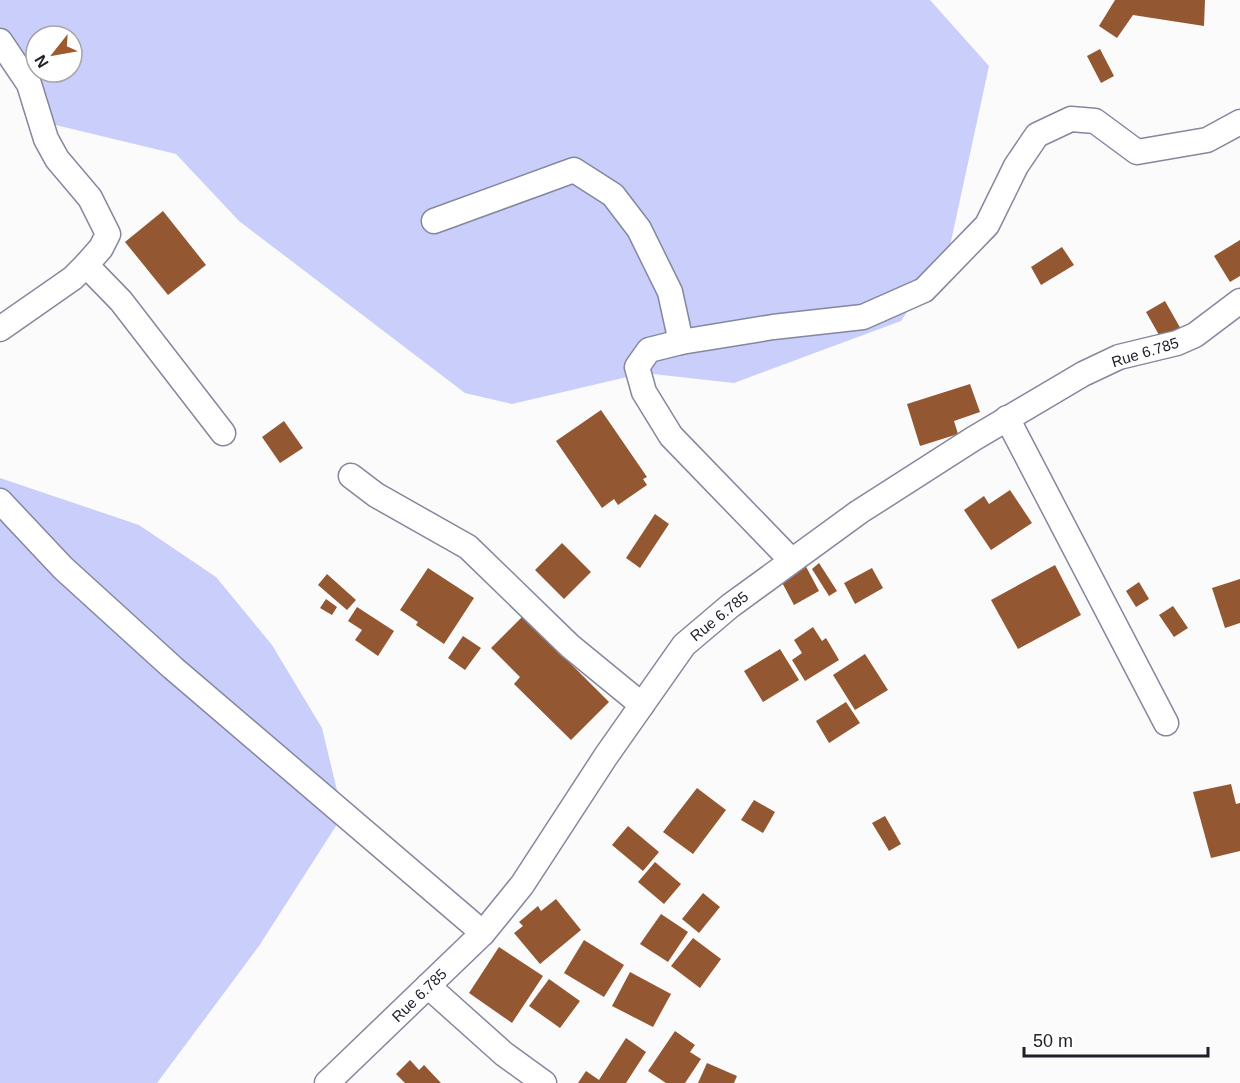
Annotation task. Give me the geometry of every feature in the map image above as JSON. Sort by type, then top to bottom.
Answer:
[{"type":"street","points":[[0,41],[29,84],[46,139],[57,159],[90,198],[108,234],[101,248],[73,278],[0,329]]},
{"type":"street","points":[[791,560],[671,436],[644,392],[637,367],[650,350],[681,342],[773,327],[863,317],[924,290],[987,225],[1016,166],[1037,135],[1071,119],[1095,121],[1137,153],[1207,140],[1240,122]]},
{"type":"street","points":[[434,221],[574,170],[613,195],[639,229],[670,292],[681,342]]},
{"type":"street","points":[[86,265],[121,301],[223,433]]},
{"type":"street","name":"Rue 6.785","points":[[327,1083],[483,933],[522,885],[606,756],[684,645],[730,606],[859,512],[1007,418],[1083,374],[1119,357],[1178,343],[1195,335],[1240,301]]},
{"type":"street","points":[[1007,418],[1166,723]]},
{"type":"street","points":[[351,476],[376,495],[468,547],[570,646],[642,705]]},
{"type":"street","points":[[0,501],[63,568],[173,668],[483,933]]},
{"type":"street","points":[[428,986],[504,1054],[544,1083]]},
{"type":"shaded area","points":[[0,0],[930,0],[989,66],[950,246],[901,321],[734,383],[644,373],[512,404],[465,393],[239,221],[176,154],[39,121],[0,46]]},
{"type":"shaded area","points":[[0,478],[139,525],[216,577],[272,645],[322,728],[343,815],[259,946],[157,1083],[0,1083]]},
{"type":"building","points":[[1115,0],[1205,0],[1204,26],[1133,15],[1117,38],[1099,26]]},
{"type":"building","points":[[1100,49],[1114,76],[1101,83],[1087,56]]},
{"type":"building","points":[[163,211],[206,265],[168,295],[125,242]]},
{"type":"building","points":[[1240,240],[1240,276],[1230,282],[1214,256]]},
{"type":"building","points":[[1062,247],[1074,265],[1041,285],[1031,267]]},
{"type":"building","points":[[1165,301],[1182,331],[1163,342],[1146,312]]},
{"type":"building","points":[[970,384],[980,412],[954,421],[958,434],[920,446],[907,404]]},
{"type":"building","points":[[601,410],[647,477],[643,479],[647,485],[618,505],[614,499],[602,508],[556,441]]},
{"type":"building","points":[[284,421],[303,448],[280,463],[262,437]]},
{"type":"building","points":[[1010,490],[1032,523],[991,550],[964,510],[984,496],[989,504]]},
{"type":"building","points":[[655,514],[669,524],[640,568],[626,558]]},
{"type":"building","points":[[562,543],[591,572],[564,599],[535,570]]},
{"type":"building","points":[[803,561],[819,591],[794,605],[778,575]]},
{"type":"building","points":[[819,563],[837,591],[829,596],[812,569]]},
{"type":"building","points":[[1055,565],[1081,615],[1018,649],[991,600]]},
{"type":"building","points":[[428,568],[474,598],[444,644],[416,625],[418,622],[400,610]]},
{"type":"building","points":[[872,568],[883,588],[855,604],[844,583]]},
{"type":"building","points":[[327,574],[356,600],[347,610],[318,585]]},
{"type":"building","points":[[1240,579],[1240,623],[1225,628],[1212,588]]},
{"type":"building","points":[[1139,582],[1149,599],[1136,607],[1126,591]]},
{"type":"building","points":[[326,599],[337,607],[332,615],[320,608]]},
{"type":"building","points":[[1173,606],[1188,628],[1174,637],[1159,615]]},
{"type":"building","points":[[357,607],[394,631],[378,656],[355,640],[362,630],[348,621]]},
{"type":"building","points":[[523,616],[609,702],[571,740],[514,684],[520,677],[491,648]]},
{"type":"building","points":[[813,627],[822,641],[826,638],[839,660],[805,681],[792,660],[802,653],[794,640]]},
{"type":"building","points":[[463,636],[481,648],[465,670],[448,658]]},
{"type":"building","points":[[780,649],[799,680],[763,702],[744,671]]},
{"type":"building","points":[[865,654],[888,690],[855,710],[833,675]]},
{"type":"building","points":[[846,702],[860,723],[829,743],[816,721]]},
{"type":"building","points":[[1231,784],[1236,804],[1240,803],[1240,851],[1211,858],[1193,792]]},
{"type":"building","points":[[697,788],[726,810],[693,854],[663,832]]},
{"type":"building","points":[[754,800],[775,812],[763,833],[741,820]]},
{"type":"building","points":[[885,816],[901,844],[889,851],[872,823]]},
{"type":"building","points":[[628,826],[659,852],[643,871],[612,845]]},
{"type":"building","points":[[655,862],[681,884],[664,904],[638,882]]},
{"type":"building","points":[[703,893],[720,907],[699,933],[682,919]]},
{"type":"building","points":[[556,899],[581,930],[540,964],[514,933],[523,926],[519,922],[538,906],[541,911]]},
{"type":"building","points":[[661,914],[688,932],[668,962],[640,944]]},
{"type":"building","points":[[693,938],[721,959],[700,988],[671,966]]},
{"type":"building","points":[[584,940],[624,965],[604,997],[564,973]]},
{"type":"building","points":[[499,947],[543,976],[512,1023],[469,993]]},
{"type":"building","points":[[630,972],[671,994],[653,1027],[612,1006]]},
{"type":"building","points":[[549,979],[580,1001],[560,1028],[529,1006]]},
{"type":"building","points":[[675,1031],[695,1045],[690,1052],[701,1059],[685,1083],[666,1083],[648,1071]]},
{"type":"building","points":[[626,1038],[646,1052],[626,1083],[578,1083],[586,1071],[599,1080]]},
{"type":"building","points":[[410,1060],[419,1070],[424,1065],[441,1083],[405,1083],[396,1074]]},
{"type":"building","points":[[707,1063],[737,1076],[734,1083],[698,1083]]}]
